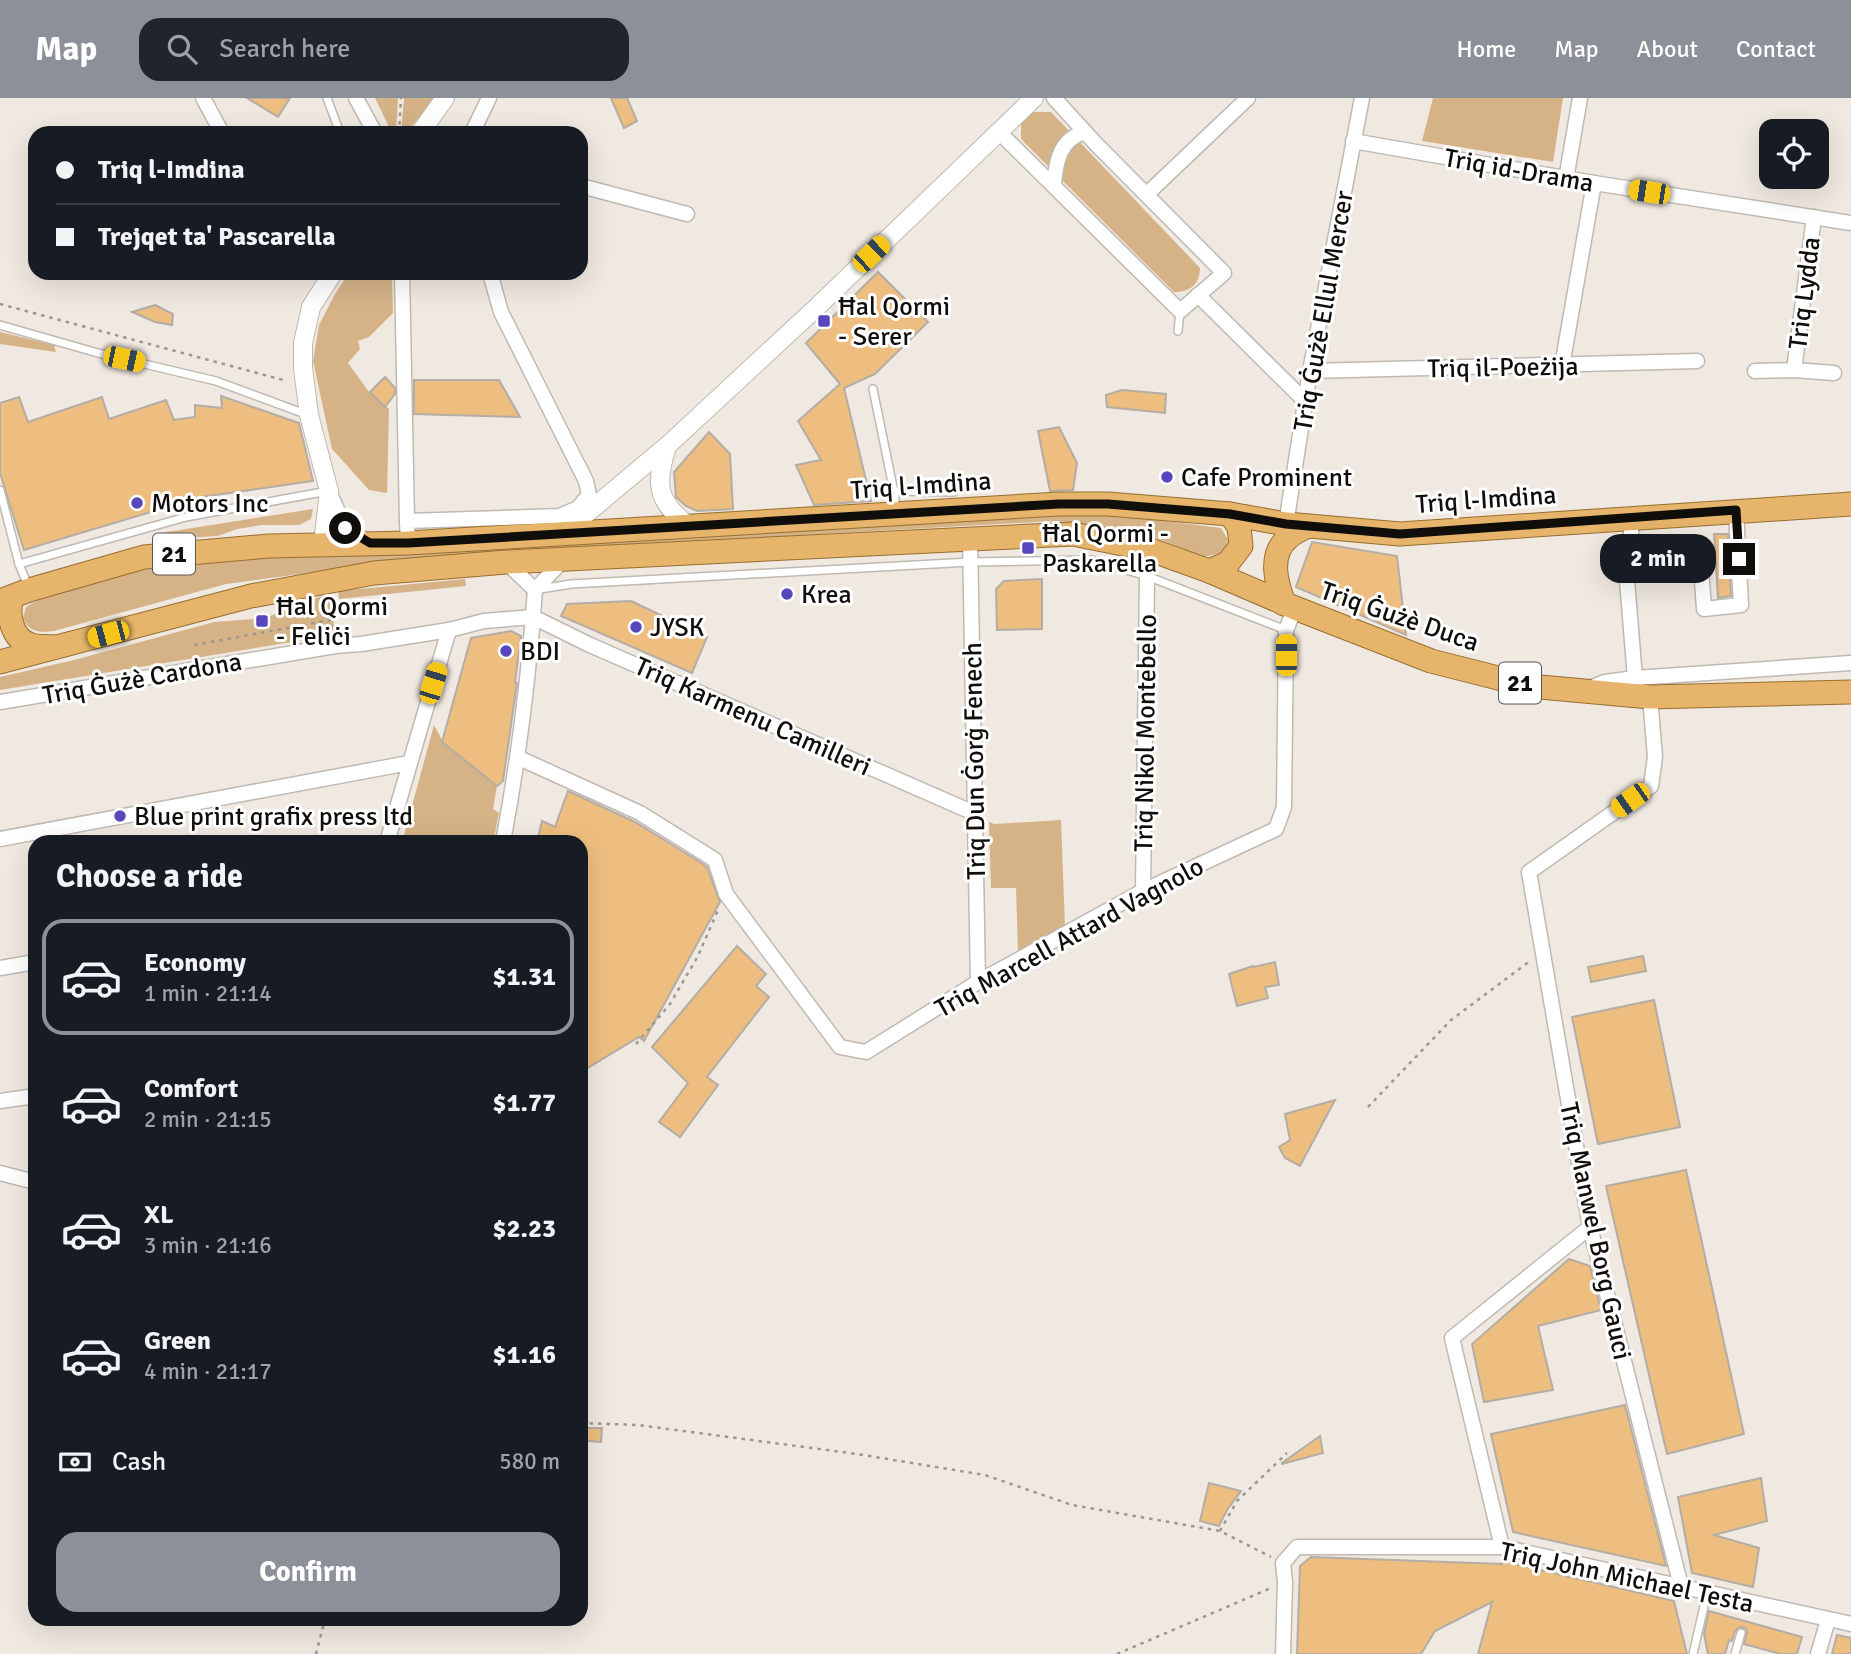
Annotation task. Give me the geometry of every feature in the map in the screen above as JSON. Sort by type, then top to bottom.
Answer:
[{"type":"highway","name":"Triq l-Imdina","points":[[14,596],[144,557],[269,546],[370,543],[407,532],[562,534],[1059,504],[1108,504],[1230,514],[1297,525],[1400,534],[1851,504]]},
{"type":"highway","points":[[1209,570],[1228,563],[1241,546],[1239,527],[1230,514]]},
{"type":"highway","points":[[1289,606],[1276,584],[1275,564],[1277,551],[1297,525]]},
{"type":"highway","name":"21","points":[[0,662],[251,596],[326,581],[374,573],[506,562],[970,550],[1073,534],[1148,549],[1209,570]]},
{"type":"highway","name":"Triq Ġużè Duca","points":[[1209,570],[1289,606],[1431,661],[1529,685],[1650,697],[1848,691]]},
{"type":"highway","points":[[14,596],[9,614],[15,632],[28,645],[60,647]]},
{"type":"street","points":[[203,98],[218,126]]},
{"type":"street","points":[[356,98],[371,126]]},
{"type":"street","points":[[425,126],[445,98]]},
{"type":"street","points":[[475,126],[489,98]]},
{"type":"street","points":[[562,534],[667,446],[817,307],[1034,98]]},
{"type":"street","points":[[998,131],[1180,311],[1224,273],[1054,98]]},
{"type":"street","points":[[1147,194],[1248,98]]},
{"type":"street","name":"Triq Ġużè Ellul Mercer","points":[[1297,525],[1310,371],[1362,98]]},
{"type":"street","points":[[1566,178],[1580,98]]},
{"type":"street","points":[[1054,184],[1057,158],[1074,135],[1085,132]]},
{"type":"street","name":"Triq id-Drama","points":[[1353,141],[1594,183],[1851,223]]},
{"type":"street","points":[[1562,366],[1594,183]]},
{"type":"street","points":[[588,188],[687,214]]},
{"type":"street","name":"Triq Lydda","points":[[1794,370],[1814,217]]},
{"type":"street","points":[[328,280],[311,307],[303,343],[309,415],[329,491],[345,528],[370,543]]},
{"type":"street","points":[[402,280],[407,532],[560,516],[578,508],[589,495],[586,481],[501,313],[492,280]]},
{"type":"street","points":[[1198,295],[1306,402]]},
{"type":"street","name":"Triq il-Poeżija","points":[[1310,371],[1696,361]]},
{"type":"street","name":"Triq Lydda","points":[[1755,371],[1834,373]]},
{"type":"street","points":[[667,446],[661,465],[660,491],[663,500],[690,527]]},
{"type":"street","points":[[323,544],[329,491]]},
{"type":"street","points":[[1701,567],[1704,609],[1741,605],[1736,510]]},
{"type":"street","points":[[1631,517],[1631,549],[1626,568],[1635,678]]},
{"type":"street","name":"Triq Dun Ġorġ Fenech","points":[[970,550],[978,982]]},
{"type":"street","points":[[504,835],[519,758],[530,665],[535,590],[564,559]]},
{"type":"street","points":[[506,562],[535,590]]},
{"type":"street","name":"Triq Nikol Montebello","points":[[1143,891],[1147,576]]},
{"type":"street","points":[[1286,630],[1289,606]]},
{"type":"street","name":"Triq Karmenu Camilleri","points":[[533,617],[590,645],[974,813]]},
{"type":"street","name":"Triq Ġużè Cardona","points":[[0,702],[335,646],[449,630],[484,621],[533,617]]},
{"type":"street","points":[[389,835],[449,630]]},
{"type":"street","name":"Triq Marcell Attard Vagnolo","points":[[726,894],[840,1047],[866,1052],[978,982],[1143,891],[1276,829],[1284,807],[1286,630]]},
{"type":"street","name":"Triq Ġużè Duca","points":[[1579,691],[1605,682],[1635,678],[1851,663]]},
{"type":"street","name":"Triq Manwel Borg Gauci","points":[[1650,697],[1655,757],[1651,786],[1529,872],[1590,1227],[1681,1586]]},
{"type":"street","points":[[519,758],[640,813],[715,860],[726,894]]},
{"type":"street","points":[[0,839],[409,763]]},
{"type":"street","points":[[0,968],[28,963]]},
{"type":"street","points":[[0,1101],[28,1097]]},
{"type":"street","points":[[0,1173],[28,1180]]},
{"type":"street","points":[[1502,1548],[1452,1338],[1590,1227]]},
{"type":"street","name":"Triq John Michael Testa","points":[[1283,1563],[1297,1547],[1502,1548],[1851,1625]]},
{"type":"street","points":[[1283,1563],[1283,1654]]},
{"type":"street","points":[[1818,1654],[1828,1620]]},
{"type":"lane","points":[[327,98],[338,126]]},
{"type":"lane","points":[[1178,331],[1180,311]]},
{"type":"lane","points":[[0,325],[98,353],[216,380],[309,415]]},
{"type":"lane","points":[[873,389],[894,491],[895,515]]},
{"type":"lane","points":[[0,489],[19,564],[14,596]]},
{"type":"lane","points":[[19,564],[186,517],[329,491]]},
{"type":"lane","points":[[894,491],[954,492]]},
{"type":"lane","points":[[535,590],[571,584],[970,550],[1091,560],[1147,576],[1286,630]]},
{"type":"lane","points":[[1693,1654],[1707,1593]]},
{"type":"lane","points":[[1735,1654],[1741,1633]]},
{"type":"path","points":[[399,126],[401,98]]},
{"type":"path","points":[[0,304],[307,387]]},
{"type":"path","points":[[194,645],[331,620],[335,646]]},
{"type":"path","points":[[636,1044],[670,1004],[698,956],[726,894]]},
{"type":"path","points":[[1368,1107],[1451,1020],[1541,953]]},
{"type":"path","points":[[588,1423],[638,1425],[857,1454],[985,1475],[1072,1505],[1220,1531],[1283,1563]]},
{"type":"path","points":[[1220,1531],[1237,1501],[1287,1453]]},
{"type":"path","points":[[1117,1654],[1285,1582]]},
{"type":"path","points":[[316,1654],[323,1626]]},
{"type":"shaded area","points":[[375,98],[398,98],[396,126],[389,126]]},
{"type":"shaded area","points":[[404,98],[435,98],[412,126],[402,126]]},
{"type":"shaded area","points":[[1433,98],[1563,98],[1553,162],[1422,141]]},
{"type":"shaded area","points":[[1033,112],[1051,112],[1200,268],[1193,286],[1174,292],[1021,139],[1021,124]]},
{"type":"shaded area","points":[[344,280],[392,280],[393,313],[369,337],[358,341],[360,349],[348,363],[369,392],[389,409],[387,493],[369,490],[332,449],[313,361],[319,325]]},
{"type":"shaded area","points":[[0,332],[54,345],[56,352],[0,344]]},
{"type":"shaded area","points":[[313,509],[311,519],[299,525],[262,525],[237,529],[218,536],[154,540],[154,534]]},
{"type":"shaded area","points":[[1109,514],[1221,528],[1228,540],[1225,552],[1204,557],[1152,536],[1056,521],[748,538],[373,564],[226,584],[54,631],[36,631],[25,623],[23,618],[26,607],[40,598],[131,571],[172,564],[1020,516]]},
{"type":"shaded area","points":[[465,579],[466,586],[339,599],[338,591]]},
{"type":"shaded area","points":[[327,594],[331,599],[335,635],[0,690],[0,677],[214,622],[265,618]]},
{"type":"shaded area","points":[[434,725],[443,742],[497,786],[493,809],[499,813],[494,835],[404,835]]},
{"type":"shaded area","points":[[1061,820],[1065,927],[1018,952],[1016,888],[991,888],[989,822],[994,824]]},
{"type":"building","points":[[247,98],[290,98],[278,117]]},
{"type":"building","points":[[611,98],[627,98],[637,121],[624,128]]},
{"type":"building","points":[[878,272],[928,322],[875,374],[844,388],[871,501],[814,505],[796,465],[821,460],[798,421],[840,384],[806,343]]},
{"type":"building","points":[[155,305],[173,314],[172,325],[155,322],[132,312]]},
{"type":"building","points":[[385,377],[395,388],[395,394],[385,407],[370,392]]},
{"type":"building","points":[[414,380],[499,380],[520,417],[414,414]]},
{"type":"building","points":[[1122,390],[1166,394],[1165,413],[1107,407],[1106,395]]},
{"type":"building","points":[[221,396],[299,423],[313,481],[201,497],[24,550],[0,473],[0,403],[19,397],[28,422],[102,397],[109,419],[166,400],[174,420],[195,417],[195,405],[222,408]]},
{"type":"building","points":[[1059,427],[1077,463],[1073,490],[1050,491],[1038,431]]},
{"type":"building","points":[[709,432],[730,454],[733,509],[697,511],[676,497],[674,472]]},
{"type":"building","points":[[1714,534],[1728,534],[1731,596],[1718,598]]},
{"type":"building","points":[[1312,542],[1397,556],[1406,635],[1296,587]]},
{"type":"building","points":[[1042,579],[1042,629],[997,630],[996,589],[1004,581]]},
{"type":"building","name":"JYSK","points":[[631,601],[707,637],[692,673],[561,616],[567,604]]},
{"type":"building","points":[[511,631],[521,636],[517,683],[503,781],[497,786],[442,742],[471,638]]},
{"type":"building","points":[[568,791],[635,822],[703,864],[707,867],[720,902],[644,1041],[639,1037],[588,1068],[588,835],[539,835],[542,821],[555,827]]},
{"type":"building","points":[[737,946],[766,974],[756,986],[769,997],[707,1077],[718,1085],[680,1137],[659,1122],[688,1083],[652,1047]]},
{"type":"building","points":[[1643,956],[1646,971],[1591,982],[1588,967]]},
{"type":"building","points":[[1275,962],[1279,985],[1265,987],[1268,998],[1237,1006],[1229,974]]},
{"type":"building","points":[[1654,1000],[1680,1127],[1598,1144],[1572,1017]]},
{"type":"building","points":[[1335,1100],[1300,1166],[1285,1158],[1279,1147],[1290,1140],[1285,1114]]},
{"type":"building","points":[[1686,1170],[1744,1434],[1667,1454],[1606,1186]]},
{"type":"building","points":[[1569,1259],[1590,1266],[1601,1310],[1538,1326],[1553,1390],[1484,1402],[1472,1344]]},
{"type":"building","points":[[1625,1405],[1666,1566],[1513,1532],[1491,1434]]},
{"type":"building","points":[[588,1428],[602,1428],[601,1442],[588,1441]]},
{"type":"building","points":[[1320,1436],[1323,1453],[1282,1464],[1282,1463]]},
{"type":"building","points":[[1761,1478],[1767,1521],[1714,1535],[1759,1548],[1753,1587],[1692,1573],[1678,1497]]},
{"type":"building","points":[[1209,1483],[1241,1491],[1219,1526],[1200,1521]]},
{"type":"building","points":[[1311,1557],[1502,1564],[1502,1561],[1674,1601],[1687,1654],[1478,1654],[1492,1602],[1435,1631],[1421,1654],[1297,1654],[1300,1566]]},
{"type":"building","points":[[1709,1611],[1802,1637],[1797,1654],[1781,1654],[1744,1644],[1747,1632],[1740,1627],[1735,1631],[1732,1641],[1729,1640],[1725,1654],[1708,1654],[1704,1634]]},
{"type":"building","points":[[1837,1635],[1851,1638],[1851,1654],[1832,1654]]},
{"type":"place","name":"Ħal Qormi - Serer","points":[[824,321]]},
{"type":"place","name":"Cafe Prominent","points":[[1167,477]]},
{"type":"place","name":"Motors Inc","points":[[137,503]]},
{"type":"place","name":"Ħal Qormi - Paskarella","points":[[1028,548]]},
{"type":"place","name":"Krea","points":[[787,594]]},
{"type":"place","name":"Ħal Qormi - Feliċi","points":[[262,621]]},
{"type":"place","name":"JYSK","points":[[636,627]]},
{"type":"place","name":"BDI","points":[[506,651]]},
{"type":"place","name":"Blue print grafix press ltd","points":[[120,816]]},
{"type":"route","points":[[345,528],[370,543],[408,543],[1059,504],[1108,504],[1230,514],[1286,524],[1400,534],[1736,510],[1739,559]]}]
